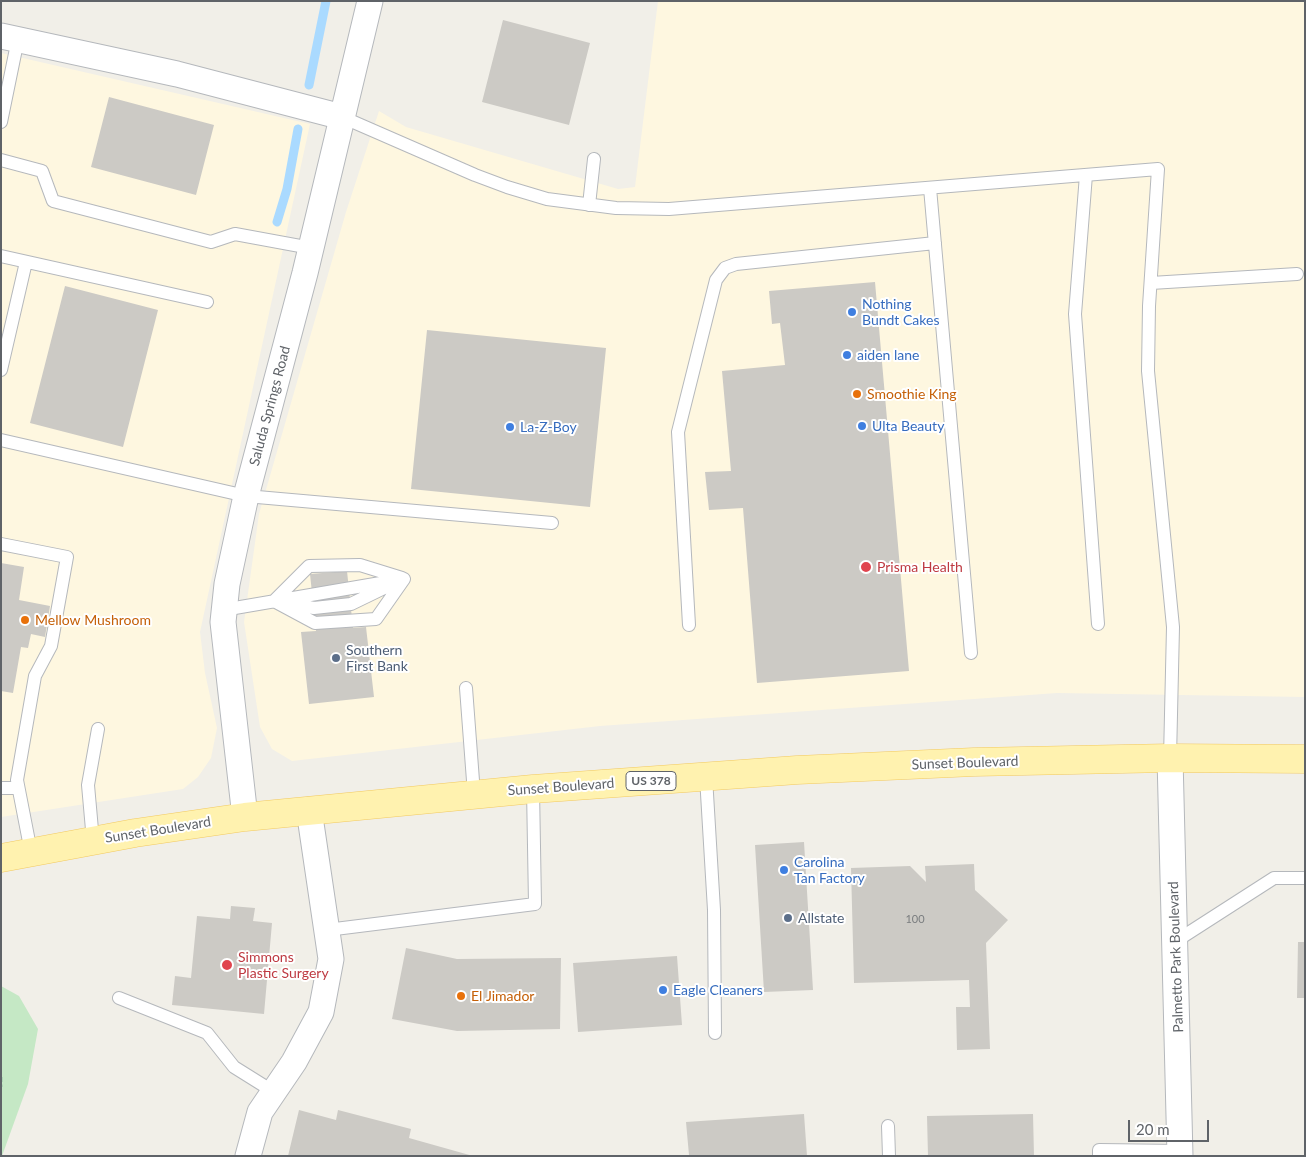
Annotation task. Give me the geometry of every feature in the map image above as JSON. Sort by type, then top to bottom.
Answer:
[{"type":"main road","name":"Sunset Boulevard","points":[[1,858],[93,841],[245,817],[533,789],[706,776],[974,762],[1170,758],[1305,759]]},
{"type":"street","name":"Saluda Springs Road","points":[[245,817],[223,610],[246,496],[311,248],[370,1]]},
{"type":"street","points":[[10,37],[177,74],[342,117]]},
{"type":"street","name":"Palmetto Park Boulevard","points":[[1170,758],[1180,1153]]},
{"type":"street","points":[[248,1156],[260,1112],[274,1092],[321,1012],[332,959],[309,810]]},
{"type":"lane","points":[[1,122],[10,37]]},
{"type":"lane","points":[[342,117],[499,184],[547,199],[616,208],[669,209],[1158,169],[1148,371],[1173,627],[1170,758]]},
{"type":"lane","points":[[589,205],[594,159]]},
{"type":"lane","points":[[1,160],[42,171],[53,200],[211,242],[235,234],[311,248]]},
{"type":"lane","points":[[1086,175],[1074,314],[1098,624]]},
{"type":"lane","points":[[930,188],[971,653]]},
{"type":"lane","points":[[689,626],[678,432],[716,280],[725,268],[736,264],[935,243]]},
{"type":"lane","points":[[1,256],[207,302]]},
{"type":"lane","points":[[1,370],[26,262]]},
{"type":"lane","points":[[1151,284],[1297,274]]},
{"type":"lane","points":[[1,440],[246,496],[552,523]]},
{"type":"lane","points":[[1,544],[67,557],[51,646],[35,676],[17,780],[31,852]]},
{"type":"lane","points":[[274,601],[309,566],[360,565],[404,579]]},
{"type":"lane","points":[[274,601],[315,623],[376,619],[404,579]]},
{"type":"lane","points":[[223,610],[404,579]]},
{"type":"lane","points":[[466,688],[474,794]]},
{"type":"lane","points":[[93,841],[88,785],[98,730]]},
{"type":"lane","points":[[706,776],[714,910],[715,1034]]},
{"type":"lane","points":[[1,788],[18,788]]},
{"type":"lane","points":[[327,930],[535,904],[533,789]]},
{"type":"lane","points":[[1176,941],[1274,878],[1305,878]]},
{"type":"lane","points":[[118,998],[207,1033],[234,1067],[274,1092]]},
{"type":"lane","points":[[888,1126],[889,1156]]},
{"type":"lane","points":[[1099,1156],[1099,1150],[1180,1153]]},
{"type":"path","points":[[1,1078],[1,1087]]},
{"type":"shaded area","points":[[658,1],[1305,1],[1305,697],[1057,693],[600,726],[292,761],[272,749],[260,727],[244,622],[259,514],[346,212],[379,111],[406,127],[618,189],[635,187]]},
{"type":"shaded area","points":[[1,53],[310,124],[200,632],[205,673],[217,728],[211,758],[198,777],[183,789],[1,817]]},
{"type":"green space","points":[[1,986],[19,996],[38,1029],[28,1084],[2,1156]]},
{"type":"building","points":[[503,20],[590,43],[569,125],[482,102]]},
{"type":"building","points":[[109,97],[214,125],[196,195],[91,167]]},
{"type":"building","points":[[875,282],[909,671],[757,683],[743,508],[709,510],[705,472],[731,471],[722,371],[785,365],[780,323],[772,324],[769,291]]},
{"type":"building","points":[[65,286],[158,310],[123,447],[30,423]]},
{"type":"building","points":[[427,330],[606,348],[590,507],[411,489]]},
{"type":"building","name":"Mellow Mushroom","points":[[1,563],[24,567],[19,600],[50,606],[45,637],[31,634],[28,648],[21,647],[13,693],[1,691]]},
{"type":"building","points":[[347,571],[353,628],[366,627],[374,697],[309,704],[301,632],[316,631],[310,574]]},
{"type":"building","points":[[804,842],[813,990],[764,992],[755,845]]},
{"type":"building","points":[[974,864],[975,890],[1008,920],[986,943],[990,1049],[957,1050],[956,1007],[970,1007],[969,980],[854,983],[851,868],[910,866],[926,882],[925,866]]},
{"type":"building","points":[[231,906],[255,908],[253,921],[272,923],[264,1014],[172,1005],[175,976],[191,978],[197,916],[230,919]]},
{"type":"building","points":[[1298,942],[1305,942],[1305,998],[1297,998]]},
{"type":"building","points":[[406,948],[457,959],[561,958],[560,1029],[457,1031],[392,1019]]},
{"type":"building","points":[[677,956],[682,1025],[578,1032],[573,963]]},
{"type":"building","points":[[299,1110],[336,1120],[338,1110],[411,1129],[409,1138],[473,1156],[288,1156]]},
{"type":"building","points":[[804,1114],[807,1156],[689,1155],[686,1122]]},
{"type":"building","points":[[1033,1114],[1034,1156],[928,1156],[927,1116]]},
{"type":"waterway","points":[[309,85],[326,1]]},
{"type":"waterway","points":[[277,222],[287,189],[298,129]]},
{"type":"place","name":"Nothing Bundt Cakes","points":[[852,312]]},
{"type":"place","name":"aiden lane","points":[[847,355]]},
{"type":"place","name":"Smoothie King","points":[[857,394]]},
{"type":"place","name":"Ulta Beauty","points":[[862,426]]},
{"type":"place","name":"La-Z-Boy","points":[[510,427]]},
{"type":"place","name":"Prisma Health","points":[[866,567]]},
{"type":"place","name":"Mellow Mushroom","points":[[25,620]]},
{"type":"place","name":"Southern First Bank","points":[[336,658]]},
{"type":"place","name":"Carolina Tan Factory","points":[[784,870]]},
{"type":"place","name":"Allstate","points":[[788,918]]},
{"type":"place","name":"Simmons Plastic Surgery","points":[[227,965]]},
{"type":"place","name":"Eagle Cleaners","points":[[663,990]]},
{"type":"place","name":"El Jimador","points":[[461,996]]}]
